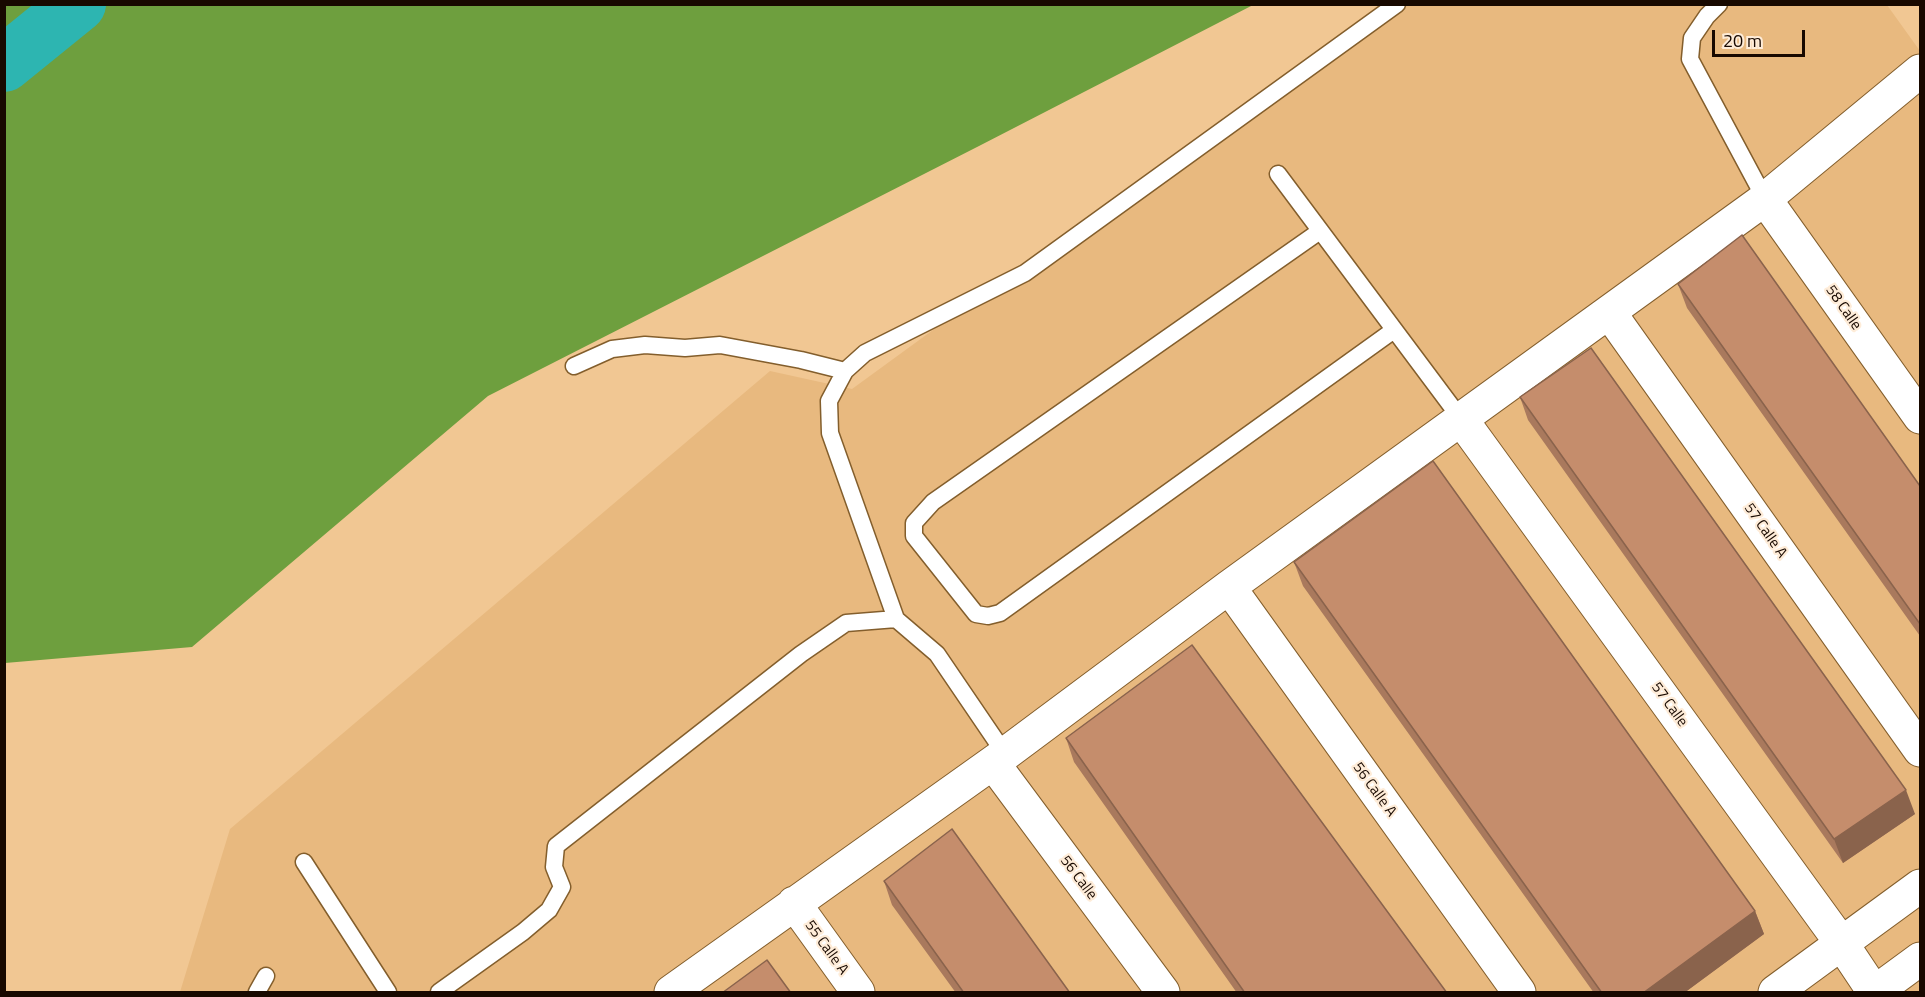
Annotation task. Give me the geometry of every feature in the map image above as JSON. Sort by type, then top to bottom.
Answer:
[{"type":"street","points":[[671,993],[794,903],[999,759],[1229,587],[1765,199],[1920,71]]},
{"type":"street","name":"58 Calle","points":[[1765,199],[1920,417]]},
{"type":"street","name":"57 Calle A","points":[[1609,312],[1920,750]]},
{"type":"street","name":"57 Calle","points":[[1461,419],[1842,944],[1875,993]]},
{"type":"street","name":"56 Calle A","points":[[1229,587],[1519,993]]},
{"type":"street","name":"56 Calle","points":[[999,759],[1163,993]]},
{"type":"street","points":[[1775,993],[1920,886]]},
{"type":"street","name":"55 Calle A","points":[[794,903],[858,993]]},
{"type":"street","points":[[1875,993],[1920,959]]},
{"type":"lane","points":[[999,759],[937,654],[897,619],[830,433],[829,401],[845,371],[865,353],[1025,273],[1397,4]]},
{"type":"lane","points":[[1719,4],[1707,16],[1692,38],[1690,59],[1765,199]]},
{"type":"lane","points":[[1278,174],[1461,419]]},
{"type":"lane","points":[[1320,231],[933,502],[914,523],[914,536],[976,614],[988,616],[1000,613],[1394,330]]},
{"type":"lane","points":[[574,366],[612,349],[645,345],[685,348],[720,345],[801,360],[845,371]]},
{"type":"lane","points":[[439,993],[523,932],[549,910],[562,887],[554,867],[556,846],[801,654],[846,624],[897,619]]},
{"type":"lane","points":[[304,862],[388,993]]},
{"type":"lane","points":[[257,993],[266,976]]},
{"type":"shaded area","points":[[1379,5],[1887,5],[1920,51],[1920,992],[180,992],[230,829],[770,371],[852,389]]},
{"type":"green space","points":[[5,4],[1253,5],[488,396],[192,647],[5,663]]},
{"type":"building","points":[[1742,235],[1920,486],[1920,624],[1678,284]]},
{"type":"building","points":[[1591,348],[1906,790],[1834,839],[1520,397]]},
{"type":"building","points":[[1433,461],[1755,911],[1643,993],[1602,993],[1294,562]]},
{"type":"building","points":[[1192,645],[1447,993],[1245,993],[1066,738]]},
{"type":"building","points":[[952,829],[1070,993],[964,993],[884,881]]},
{"type":"building","points":[[767,960],[791,993],[722,993]]},
{"type":"waterway","points":[[4,64],[78,4]]}]
